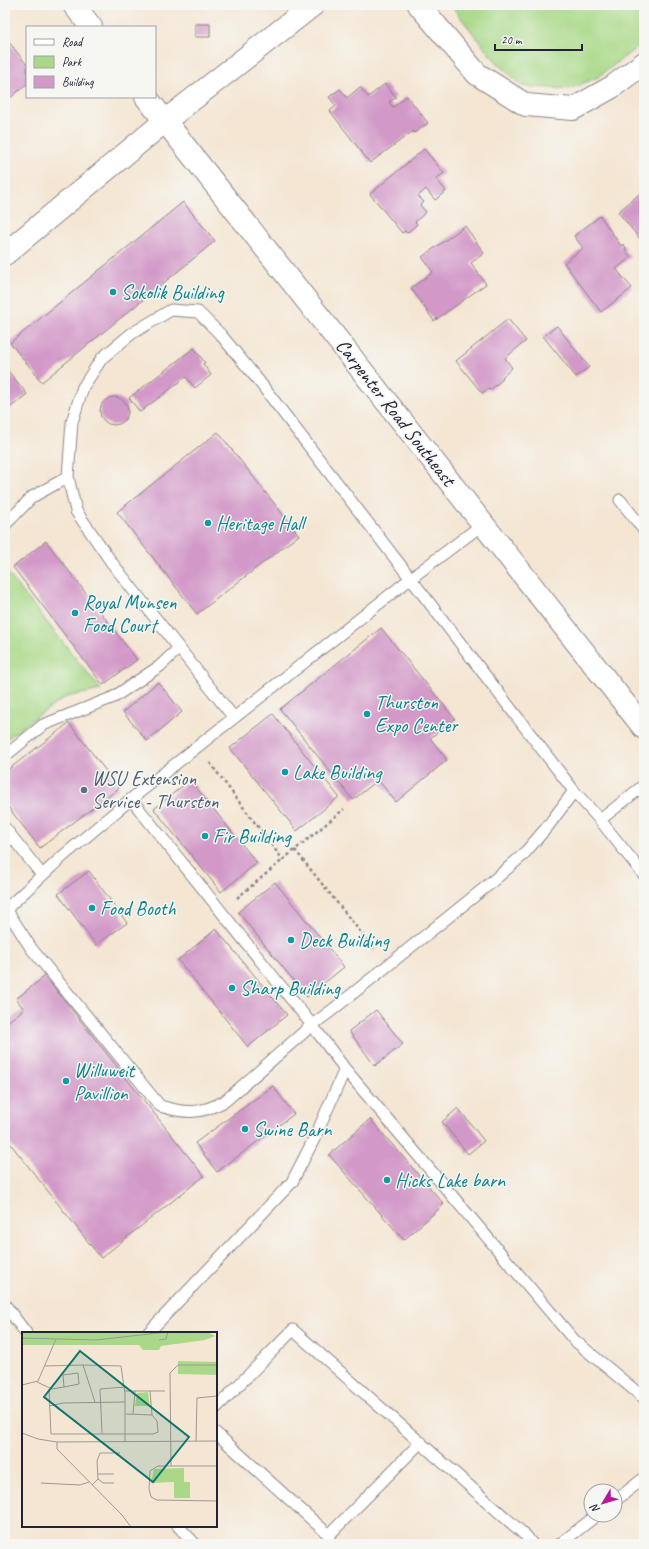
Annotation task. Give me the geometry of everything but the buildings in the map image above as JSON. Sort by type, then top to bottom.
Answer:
[{"type":"street","points":[[74,5],[90,26]]},
{"type":"street","points":[[5,254],[165,121],[313,5]]},
{"type":"street","points":[[419,5],[476,74],[526,105],[573,109],[612,87],[644,64]]},
{"type":"street","name":"Carpenter Road Southeast","points":[[147,98],[643,726]]},
{"type":"lane","points":[[234,718],[112,563],[76,511],[68,477],[72,422],[83,387],[102,358],[131,334],[171,310],[198,312],[221,334],[574,791],[600,820],[644,875]]},
{"type":"lane","points":[[5,525],[32,497],[68,477]]},
{"type":"lane","points":[[620,500],[644,530]]},
{"type":"lane","points":[[483,524],[410,579],[131,799],[42,875],[6,910],[31,948],[160,1106],[177,1111],[194,1112],[210,1108],[225,1101],[312,1025],[523,855],[548,826],[574,791]]},
{"type":"lane","points":[[5,756],[43,725],[114,697],[160,666],[179,648]]},
{"type":"lane","points":[[600,820],[644,785]]},
{"type":"lane","points":[[131,799],[312,1025],[345,1069],[574,1340],[644,1398]]},
{"type":"lane","points":[[5,828],[42,875]]},
{"type":"lane","points":[[149,1332],[292,1182],[316,1135],[345,1069]]},
{"type":"lane","points":[[5,1305],[25,1332]]},
{"type":"lane","points":[[217,1407],[292,1330],[421,1442],[526,1536],[532,1544]]},
{"type":"lane","points":[[217,1434],[329,1535],[421,1442]]},
{"type":"lane","points":[[623,1495],[644,1478]]},
{"type":"lane","points":[[560,1544],[587,1523]]},
{"type":"lane","points":[[179,1527],[195,1544]]},
{"type":"path","points":[[198,746],[283,860]]},
{"type":"path","points":[[221,911],[344,809]]},
{"type":"path","points":[[295,850],[387,966]]},
{"type":"green space","points":[[451,5],[644,5],[644,42],[598,77],[570,89],[522,86],[491,56]]},
{"type":"green space","points":[[5,570],[101,690],[66,697],[5,740]]},
{"type":"place","name":"Sokolik Building","points":[[113,292]]},
{"type":"place","name":"Heritage Hall","points":[[208,523]]},
{"type":"place","name":"Royal Munsen Food Court","points":[[75,613]]},
{"type":"place","name":"Thurston Expo Center","points":[[367,714]]},
{"type":"place","name":"Lake Building","points":[[285,772]]},
{"type":"place","name":"WSU Extension Service - Thurston","points":[[84,790]]},
{"type":"place","name":"Fir Building","points":[[205,836]]},
{"type":"place","name":"Food Booth","points":[[92,908]]},
{"type":"place","name":"Deck Building","points":[[291,940]]},
{"type":"place","name":"Sharp Building","points":[[232,988]]},
{"type":"place","name":"Willuweit Pavillion","points":[[66,1081]]},
{"type":"place","name":"Swine Barn","points":[[245,1129]]},
{"type":"place","name":"Hicks Lake barn","points":[[387,1180]]}]
